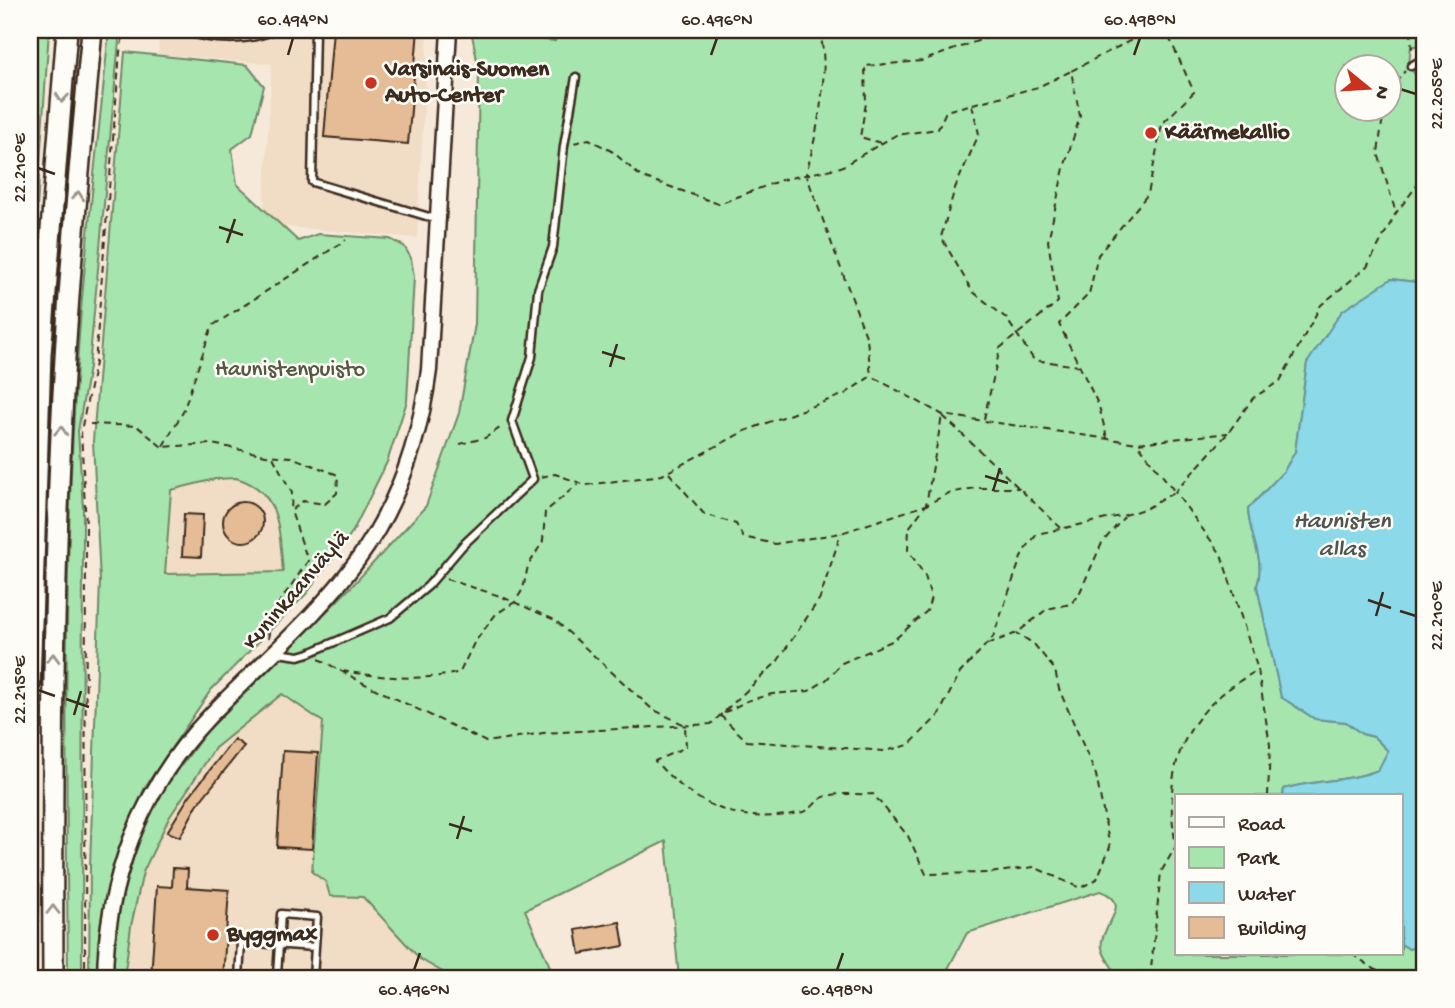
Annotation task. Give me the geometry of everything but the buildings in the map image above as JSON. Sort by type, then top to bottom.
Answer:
[{"type":"highway","points":[[30,684],[41,354],[67,30]]},
{"type":"highway","points":[[53,978],[51,725],[59,492],[71,277],[92,30]]},
{"type":"street","name":"Kuninkaanväylä","points":[[106,978],[110,906],[130,840],[148,800],[170,764],[205,721],[357,561],[380,525],[406,469],[421,423],[429,370],[449,30]]},
{"type":"lane","points":[[183,30],[197,35],[239,39],[263,36],[274,30]]},
{"type":"lane","points":[[315,30],[312,182],[438,219]]},
{"type":"lane","points":[[1410,66],[1425,58]]},
{"type":"lane","points":[[271,649],[299,656],[390,618],[533,479],[512,421],[532,357],[538,290],[553,247],[564,146],[576,77]]},
{"type":"lane","points":[[277,975],[281,914],[317,917],[313,978]]},
{"type":"lane","points":[[239,978],[241,942],[315,947]]},
{"type":"path","points":[[85,978],[86,526],[81,431],[95,363],[124,30]]},
{"type":"path","points":[[819,30],[825,50],[814,146],[806,174],[867,339],[871,376]]},
{"type":"path","points":[[882,144],[860,137],[866,103],[865,66],[922,61],[1008,30]]},
{"type":"path","points":[[564,146],[589,139],[613,152],[640,176],[719,204],[806,174],[841,167],[896,135],[938,129],[946,111],[1038,88],[1152,30],[1169,37],[1194,92],[1162,124],[1148,194],[1098,255],[1089,294],[1059,324],[1099,406],[1107,438]]},
{"type":"path","points":[[1402,75],[1410,66],[1410,30]]},
{"type":"path","points":[[984,420],[1000,348],[1058,302],[1048,241],[1064,168],[1080,116],[1071,71]]},
{"type":"path","points":[[972,104],[979,135],[955,188],[941,237],[972,291],[1006,318],[1034,360],[1079,366]]},
{"type":"path","points":[[1382,122],[1378,153],[1396,213]]},
{"type":"path","points":[[720,715],[747,741],[885,751],[909,745],[938,716],[960,673],[993,637],[1023,552],[1037,534],[1125,515],[1147,508],[1175,492],[1228,433],[1253,398],[1280,381],[1321,305],[1367,267],[1396,213],[1425,175]]},
{"type":"path","points":[[162,447],[184,412],[212,326],[346,240]]},
{"type":"path","points":[[871,376],[943,415],[1062,529]]},
{"type":"path","points":[[533,479],[555,474],[586,485],[668,472],[745,431],[845,394],[871,376]]},
{"type":"path","points":[[943,415],[1138,443],[1228,433]]},
{"type":"path","points":[[720,715],[747,701],[772,694],[809,691],[826,680],[842,663],[894,640],[927,611],[931,597],[925,576],[908,550],[909,528],[926,505],[943,415]]},
{"type":"path","points":[[460,444],[485,438],[512,421]]},
{"type":"path","points":[[90,424],[137,426],[162,447],[212,444],[291,457],[338,475],[337,493],[325,504],[303,500],[290,511]]},
{"type":"path","points":[[1138,443],[1221,554],[1258,670],[1270,745],[1268,794]]},
{"type":"path","points":[[271,649],[272,613],[308,561],[290,511],[292,493],[273,456]]},
{"type":"path","points":[[668,472],[704,514],[736,524],[743,537],[775,544],[858,530],[949,494],[975,488],[1020,488]]},
{"type":"path","points":[[340,671],[379,676],[440,677],[460,672],[474,643],[496,614],[515,602],[526,582],[528,566],[543,541],[545,512],[579,482]]},
{"type":"path","points":[[987,644],[1017,634],[1037,614],[1070,604],[1080,592],[1102,543],[1125,515]]},
{"type":"path","points":[[309,653],[340,671],[486,742],[542,733],[711,724],[777,662],[820,598],[841,533]]},
{"type":"path","points":[[435,575],[515,602],[555,620],[652,709],[685,725]]},
{"type":"path","points":[[685,725],[687,747],[655,761],[679,788],[708,804],[760,819],[807,812],[824,797],[873,794],[908,836],[926,874],[990,873],[1034,867],[1080,888],[1097,880],[1110,847],[1096,775],[1059,689],[1055,670],[1034,644],[1017,634]]},
{"type":"path","points":[[1175,837],[1172,824],[1173,776],[1182,745],[1204,708],[1230,685],[1258,670]]},
{"type":"path","points":[[1150,978],[1161,872],[1175,849]]},
{"type":"path","points":[[1355,956],[1388,978]]},
{"type":"shaded area","points":[[160,30],[428,30],[417,238],[263,225],[272,64],[158,54]]},
{"type":"shaded area","points":[[236,478],[255,484],[271,501],[279,527],[284,572],[165,574],[171,490],[215,479]]},
{"type":"shaded area","points":[[282,694],[323,722],[312,872],[326,882],[330,896],[363,897],[420,959],[453,978],[124,978],[131,926],[143,872],[169,818],[215,749]]},
{"type":"green space","points":[[30,30],[49,30],[30,312]]},
{"type":"green space","points":[[109,30],[120,30],[89,367],[78,431],[83,508],[82,978],[68,978],[67,664],[73,428],[84,270]]},
{"type":"green space","points":[[471,30],[555,41],[555,30],[1425,30],[1425,49],[1423,44],[1411,47],[1409,63],[1414,73],[1425,73],[1425,283],[1391,279],[1307,363],[1295,452],[1284,471],[1248,509],[1260,566],[1257,586],[1281,697],[1315,719],[1346,722],[1362,734],[1374,737],[1388,751],[1379,770],[1355,777],[1284,789],[1283,794],[1175,794],[1175,956],[1402,956],[1402,945],[1409,949],[1425,944],[1425,978],[1119,978],[1102,948],[1102,940],[1116,909],[1115,903],[1111,896],[1100,891],[967,933],[943,978],[679,978],[666,841],[525,910],[555,978],[453,978],[420,959],[363,897],[330,896],[326,882],[312,872],[323,722],[282,694],[215,748],[169,818],[143,872],[131,926],[124,978],[113,978],[115,921],[139,838],[154,803],[206,732],[351,587],[426,506],[459,413],[475,324],[479,70]]},
{"type":"green space","name":"Haunistenpuisto","points":[[125,52],[247,65],[264,86],[252,134],[232,149],[237,184],[298,241],[318,234],[390,239],[404,246],[411,258],[414,277],[407,401],[387,462],[353,531],[307,593],[211,690],[145,787],[112,869],[99,932],[99,978],[89,978],[90,866],[100,581],[93,441]],"holes":[[[236,478],[251,484],[270,503],[275,515],[283,572],[165,574],[171,490],[215,479]]]},
{"type":"water","name":"Haunisten allas","points":[[1391,279],[1425,283],[1425,943],[1409,949],[1402,945],[1402,794],[1283,794],[1284,789],[1355,777],[1378,770],[1388,751],[1374,737],[1362,734],[1346,722],[1315,719],[1281,697],[1257,586],[1260,566],[1249,519],[1248,509],[1284,471],[1295,452],[1307,363],[1342,311]]},
{"type":"place","name":"Varsinais-Suomen Auto-Center","points":[[371,83]]},
{"type":"place","name":"Käärmekallio","points":[[1151,133]]},
{"type":"place","name":"Byggmax","points":[[213,935]]}]
